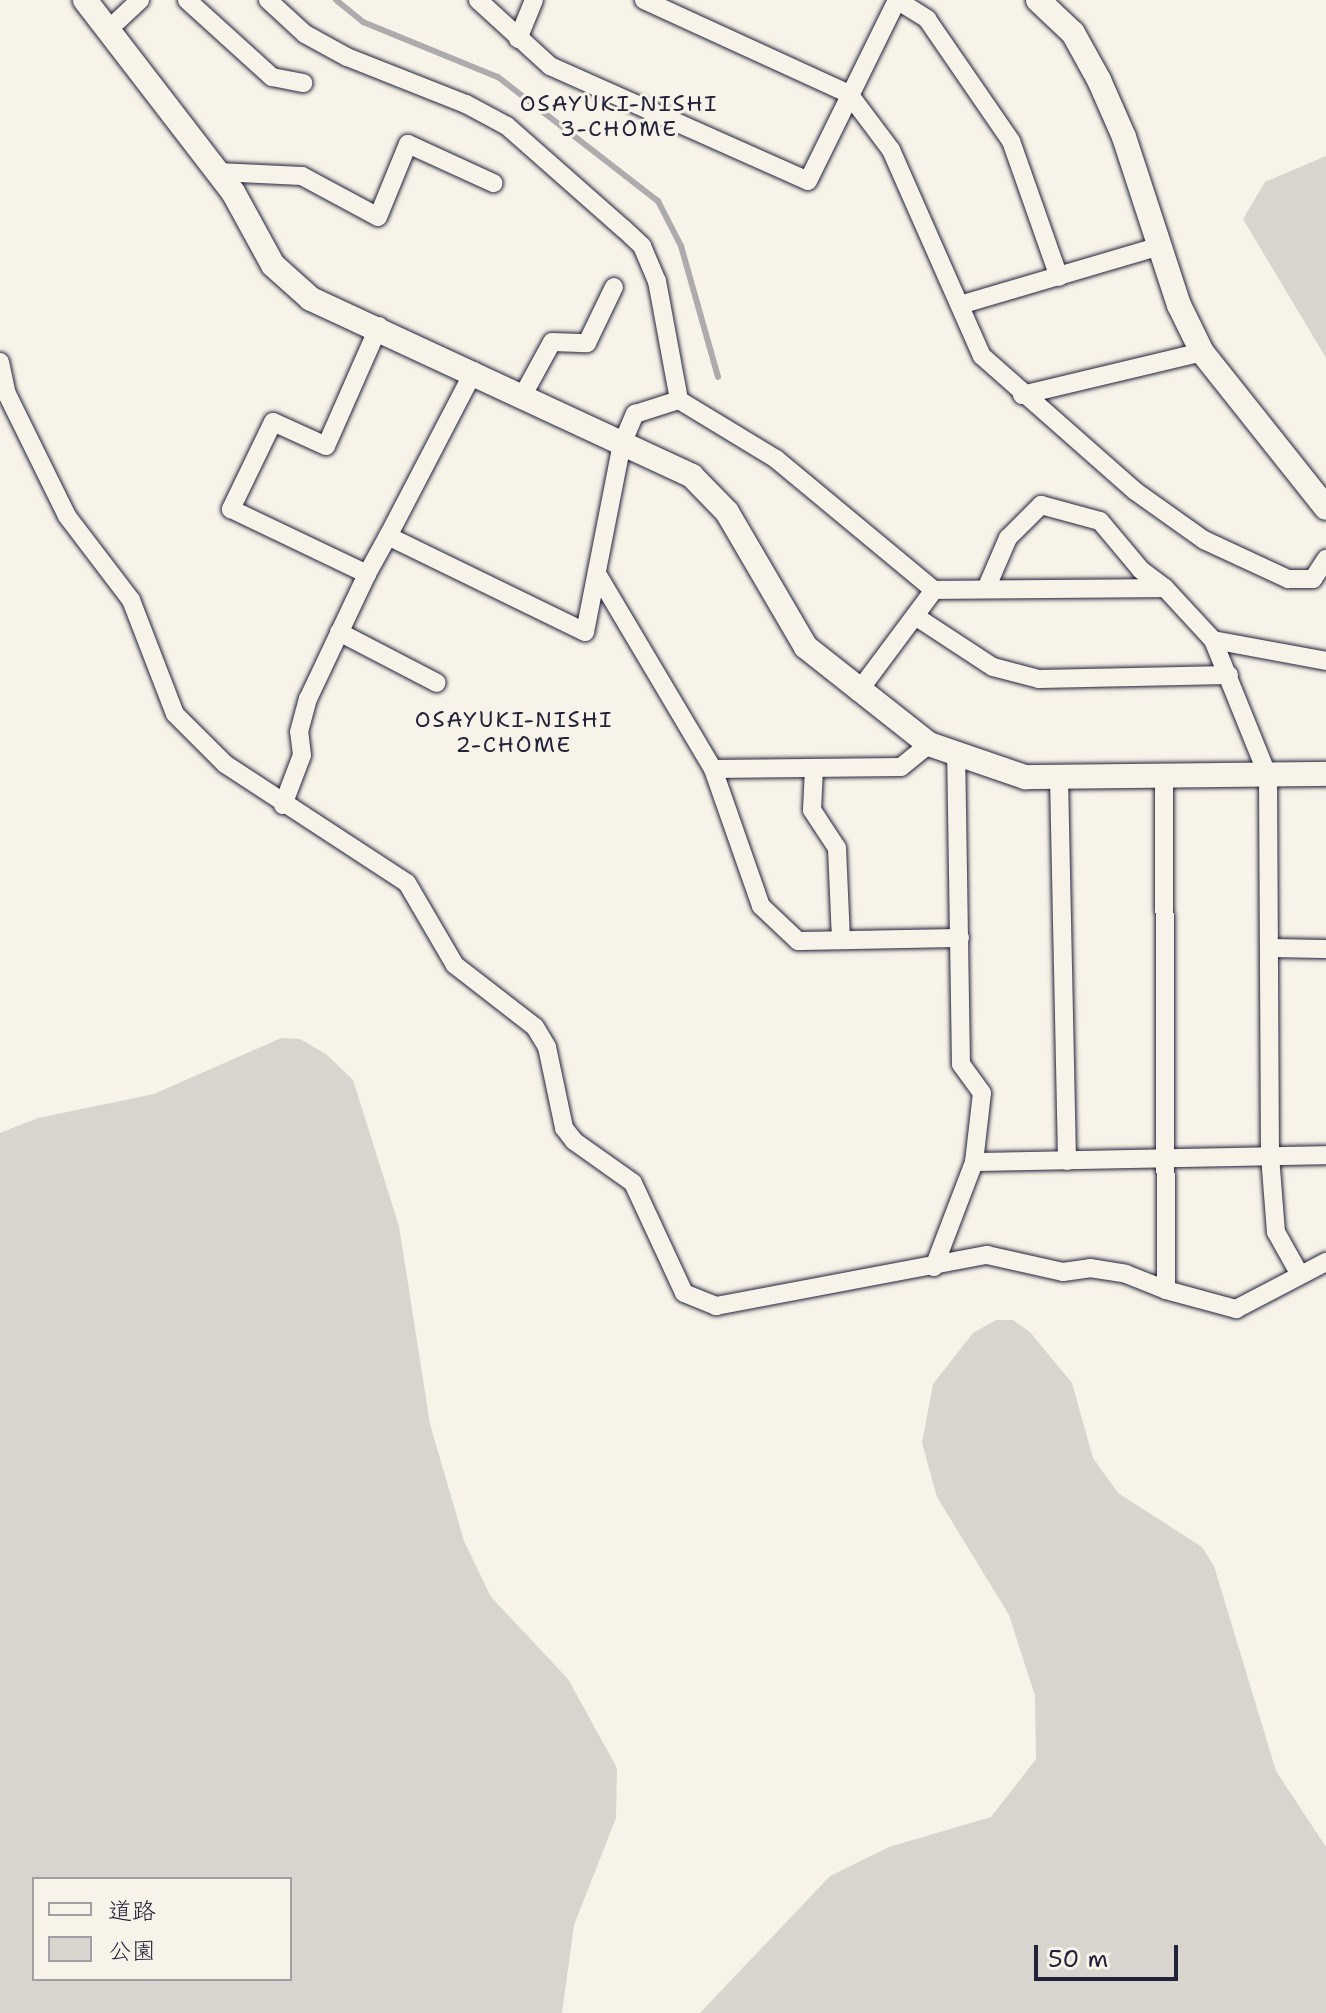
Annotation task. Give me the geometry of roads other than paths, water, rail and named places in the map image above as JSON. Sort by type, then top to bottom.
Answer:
[{"type":"street","points":[[85,0],[218,172],[273,265],[311,299],[379,326],[692,476],[727,512],[806,647],[858,692],[929,744],[956,757],[1025,777],[1164,779],[1326,774]]},
{"type":"street","points":[[108,30],[140,0]]},
{"type":"street","points":[[187,0],[272,77],[303,83]]},
{"type":"street","points":[[268,0],[305,34],[347,57],[466,104],[507,126],[642,246],[657,281],[679,400],[776,459],[934,590],[1165,588]]},
{"type":"street","points":[[478,0],[550,66],[808,181],[897,0],[927,19],[1011,141],[1059,277]]},
{"type":"street","points":[[518,39],[534,0]]},
{"type":"street","points":[[644,0],[849,94],[891,150],[963,304],[982,356],[1022,395],[1135,491],[1204,540],[1288,579],[1313,579],[1326,559]]},
{"type":"street","points":[[1038,0],[1073,33],[1099,80],[1202,352],[1326,508]]},
{"type":"street","points":[[218,172],[302,176],[378,217],[408,144],[493,183]]},
{"type":"street","points":[[963,304],[1160,246]]},
{"type":"street","points":[[523,395],[552,342],[587,343],[614,287]]},
{"type":"street","points":[[367,574],[231,509],[273,422],[326,446],[379,326]]},
{"type":"street","points":[[1022,395],[1202,352]]},
{"type":"street","points":[[0,362],[7,394],[67,516],[131,600],[175,714],[198,742],[283,805],[407,883],[455,965],[535,1027],[547,1047],[564,1128],[574,1141],[633,1183],[684,1293],[716,1306],[772,1292],[934,1267],[987,1255],[1063,1272],[1090,1268],[1126,1274],[1166,1290],[1236,1309],[1326,1262]]},
{"type":"street","points":[[283,805],[302,755],[299,732],[308,699],[367,574],[474,371]]},
{"type":"street","points":[[388,536],[585,632],[599,577],[622,444],[635,414],[679,400]]},
{"type":"street","points":[[986,589],[1008,538],[1041,505],[1100,521],[1141,570],[1165,588],[1213,640],[1268,776],[1270,1156],[1276,1232],[1300,1275]]},
{"type":"street","points":[[599,577],[713,769],[761,906],[798,941],[960,938]]},
{"type":"street","points":[[858,692],[934,590]]},
{"type":"street","points":[[915,616],[993,667],[1039,679],[1229,675]]},
{"type":"street","points":[[339,632],[437,683]]},
{"type":"street","points":[[1213,640],[1326,661]]},
{"type":"street","points":[[713,769],[901,767],[929,744]]},
{"type":"street","points":[[934,1267],[974,1162],[982,1093],[961,1064],[956,757]]},
{"type":"street","points":[[814,768],[812,810],[837,848],[841,939]]},
{"type":"street","points":[[1059,777],[1067,1161]]},
{"type":"street","points":[[1164,779],[1166,1290]]},
{"type":"street","points":[[1269,948],[1326,949]]},
{"type":"street","points":[[974,1162],[1326,1155]]},
{"type":"waterway","points":[[336,0],[363,22],[498,77],[658,201],[681,246],[718,377]]},
{"type":"district","name":"OSAYUKI-NISHI 3-CHOME","points":[[619,116]]},
{"type":"district","name":"OSAYUKI-NISHI 2-CHOME","points":[[514,732]]}]
